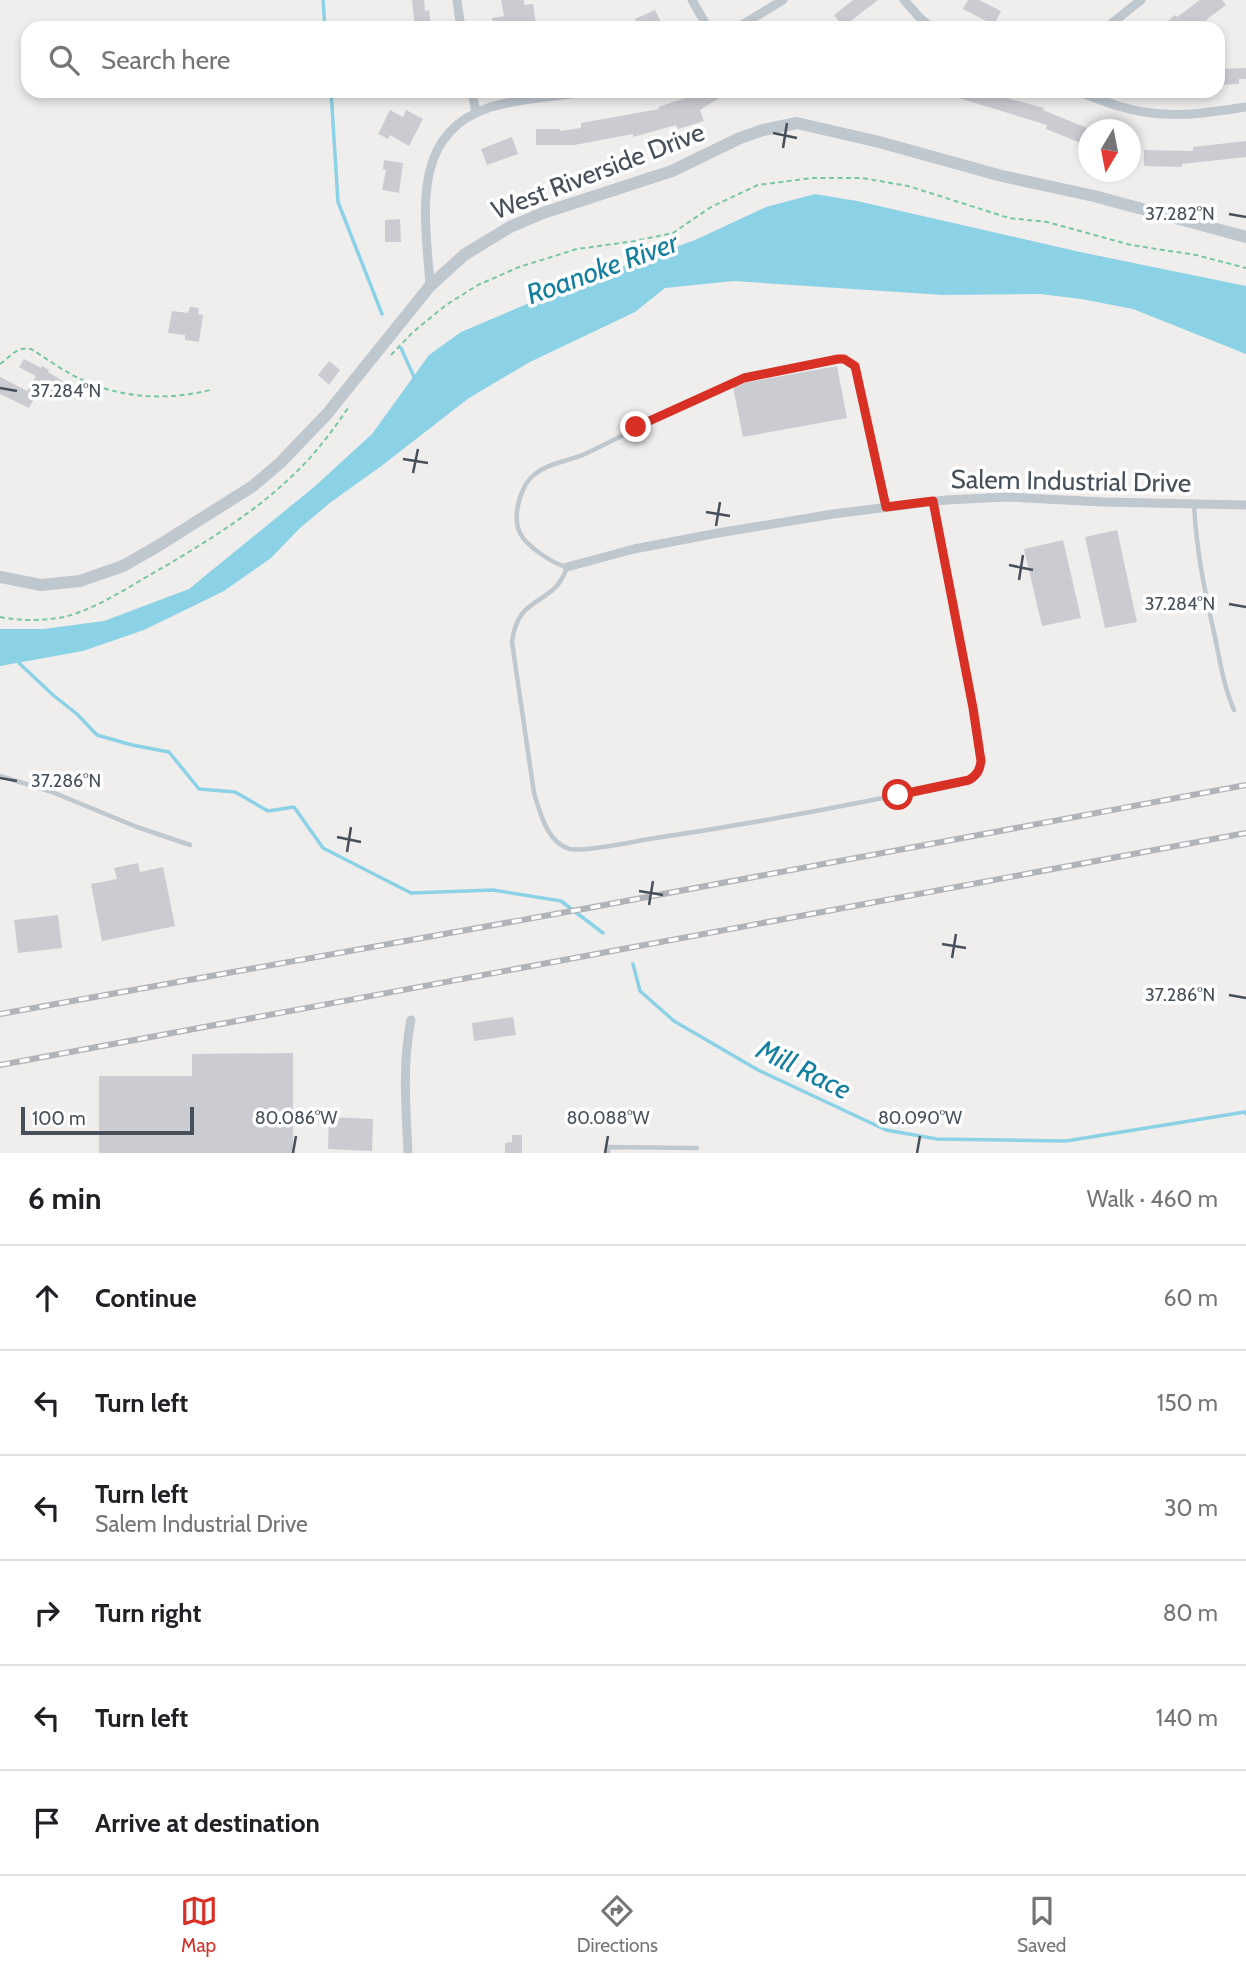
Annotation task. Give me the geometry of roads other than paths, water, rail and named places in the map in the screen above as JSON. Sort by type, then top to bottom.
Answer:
[{"type":"street","points":[[457,0],[460,21]]},
{"type":"street","points":[[692,0],[704,21]]},
{"type":"street","points":[[748,21],[783,0]]},
{"type":"street","points":[[904,0],[924,21]]},
{"type":"street","points":[[1115,21],[1141,0]]},
{"type":"street","points":[[473,98],[476,113]]},
{"type":"street","points":[[430,286],[426,191],[428,174],[436,152],[460,122],[476,113],[498,105],[544,98]]},
{"type":"street","points":[[1096,98],[1120,107],[1160,114],[1182,115],[1246,107]]},
{"type":"street","name":"West Riverside Drive","points":[[0,577],[41,585],[80,582],[123,566],[208,516],[280,463],[305,439],[430,286],[464,255],[510,227],[543,213],[672,171],[740,138],[763,130],[797,124],[879,142],[1246,237]]},
{"type":"street","name":"Salem Industrial Drive","points":[[567,567],[634,549],[718,533],[933,501],[1007,497],[1246,505]]},
{"type":"street","points":[[408,1153],[404,1067],[411,1020]]},
{"type":"lane","points":[[886,507],[855,366],[844,359],[744,378],[648,421],[579,457],[534,474],[528,482],[517,511],[520,532],[525,540],[551,561],[567,567],[556,588],[523,611],[517,620],[512,642],[534,793],[555,840],[562,846],[579,850],[768,820],[969,780],[976,775],[981,761],[973,708],[933,501]]},
{"type":"lane","points":[[1194,503],[1196,533],[1209,608],[1222,671],[1234,710]]},
{"type":"lane","points":[[0,776],[52,792],[137,827],[190,845]]},
{"type":"lane","points":[[608,1153],[608,1147],[697,1148]]},
{"type":"water","points":[[815,194],[1246,286],[1246,354],[1133,309],[1040,294],[943,295],[734,281],[665,288],[635,312],[530,362],[469,398],[331,502],[300,528],[271,558],[224,591],[144,630],[83,651],[0,666],[0,629],[43,629],[104,621],[189,589],[314,487],[372,434],[429,355],[461,332],[565,288],[695,240],[766,207]]},
{"type":"waterway","points":[[323,0],[324,21]]},
{"type":"waterway","points":[[331,98],[338,202],[382,314]]},
{"type":"waterway","points":[[401,348],[414,377],[418,379]]},
{"type":"waterway","name":"Mill Race","points":[[19,659],[19,663],[97,735],[169,752],[199,789],[235,792],[268,811],[294,807],[323,848],[411,893],[493,890],[561,901],[603,933]]},
{"type":"waterway","name":"Mill Race","points":[[633,964],[640,991],[674,1021],[758,1070],[886,1130],[937,1139],[1066,1141],[1245,1112],[1246,1114]]},
{"type":"railway","points":[[0,1014],[583,909],[1246,785]]},
{"type":"railway","points":[[0,1065],[1246,833]]},
{"type":"water label","name":"Roanoke River","points":[[602,268]]}]
